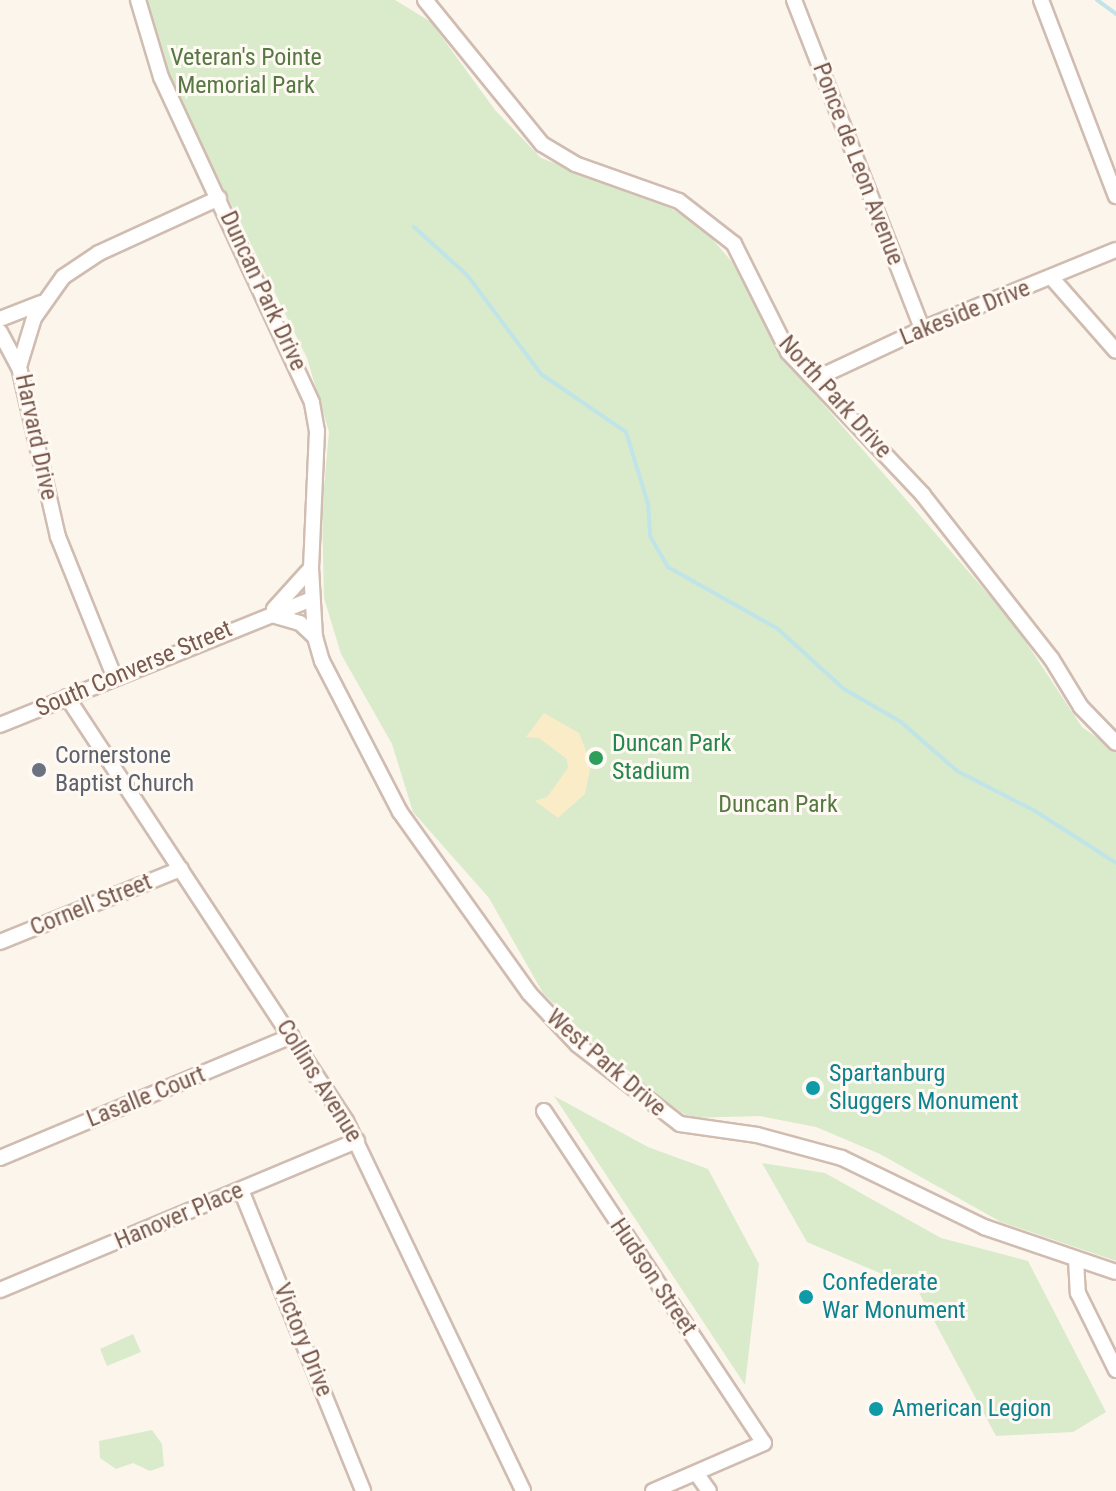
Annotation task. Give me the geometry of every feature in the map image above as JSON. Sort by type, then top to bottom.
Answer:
[{"type":"street","name":"Duncan Park Drive","points":[[138,0],[161,77],[312,403],[317,431],[312,599]]},
{"type":"street","name":"North Park Drive","points":[[425,0],[542,144],[575,164],[679,201],[717,227],[747,264],[777,335],[950,527],[1051,658],[1081,707],[1116,743]]},
{"type":"street","name":"Ponce de Leon Avenue","points":[[794,0],[922,329]]},
{"type":"street","points":[[1041,0],[1116,196]]},
{"type":"street","name":"Harvard Drive","points":[[114,676],[58,537],[19,367],[41,303],[76,267],[219,198]]},
{"type":"street","name":"Lakeside Drive","points":[[815,379],[922,329],[1116,250]]},
{"type":"street","points":[[1051,277],[1116,351]]},
{"type":"street","points":[[0,319],[41,303]]},
{"type":"street","points":[[0,332],[19,367]]},
{"type":"street","name":"South Converse Street","points":[[267,614],[311,568]]},
{"type":"street","name":"South Converse Street","points":[[0,725],[267,614],[312,599]]},
{"type":"street","name":"West Park Drive","points":[[312,599],[315,637],[331,682],[408,824],[529,993],[626,1086],[690,1128],[757,1135],[842,1158],[984,1227],[1116,1272]]},
{"type":"street","points":[[267,614],[289,618],[315,637]]},
{"type":"street","name":"Collins Avenue","points":[[67,697],[292,1036],[357,1141],[523,1491]]},
{"type":"street","name":"Cornell Street","points":[[0,942],[181,869]]},
{"type":"street","name":"Lasalle Court","points":[[0,1158],[292,1036]]},
{"type":"street","name":"Hudson Street","points":[[544,1111],[764,1443],[696,1473]]},
{"type":"street","name":"Hanover Place","points":[[0,1290],[357,1141]]},
{"type":"street","name":"Victory Drive","points":[[241,1190],[363,1491]]},
{"type":"street","points":[[1076,1259],[1078,1293],[1116,1370]]},
{"type":"street","points":[[653,1491],[696,1473],[709,1491]]},
{"type":"green space","name":"Duncan Park","points":[[147,0],[395,0],[431,22],[495,110],[541,158],[667,206],[703,228],[732,262],[784,359],[1014,624],[1082,727],[1116,751],[1116,1261],[1001,1222],[880,1154],[816,1127],[760,1116],[690,1118],[623,1072],[543,993],[489,898],[413,812],[392,744],[341,654],[324,598],[322,509],[329,432],[307,358],[167,74]]},
{"type":"green space","points":[[554,1096],[648,1147],[708,1169],[759,1264],[745,1385]]},
{"type":"green space","points":[[762,1163],[825,1173],[941,1238],[1028,1261],[1106,1412],[1073,1432],[996,1436],[917,1289],[807,1242]]},
{"type":"green space","points":[[133,1334],[141,1352],[107,1366],[100,1349]]},
{"type":"green space","points":[[152,1430],[162,1444],[164,1466],[150,1471],[133,1463],[116,1469],[100,1458],[99,1441]]},
{"type":"sand","points":[[544,713],[579,733],[591,764],[585,794],[558,818],[535,801],[547,797],[568,768],[567,759],[539,738],[526,737]]},
{"type":"waterway","points":[[1097,0],[1116,14]]},
{"type":"waterway","points":[[414,227],[467,275],[541,374],[626,432],[648,504],[650,536],[668,567],[778,629],[844,689],[901,722],[957,771],[1035,811],[1116,863]]},
{"type":"place","name":"Duncan Park Stadium","points":[[596,758]]},
{"type":"place","name":"Cornerstone Baptist Church","points":[[39,770]]},
{"type":"place","name":"Spartanburg Sluggers Monument","points":[[813,1088]]},
{"type":"place","name":"Confederate War Monument","points":[[806,1297]]},
{"type":"place","name":"American Legion","points":[[876,1409]]},
{"type":"park label","name":"Veteran's Pointe Memorial Park","points":[[246,72]]}]
